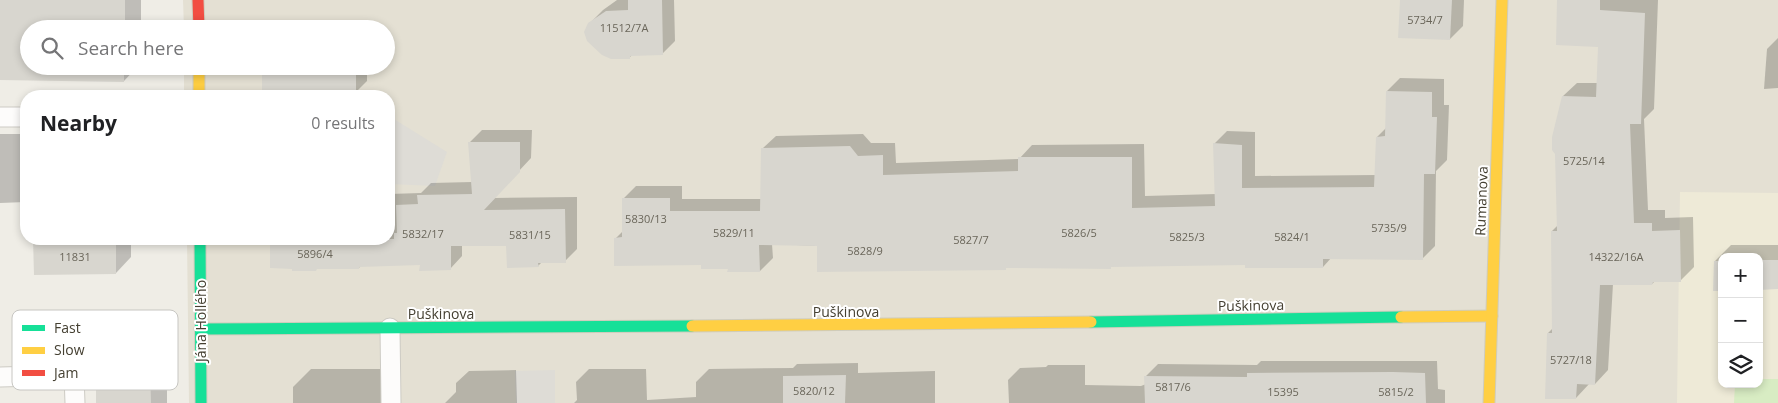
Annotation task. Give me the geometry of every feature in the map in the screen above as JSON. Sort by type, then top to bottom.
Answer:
[{"type":"street","points":[[198,0],[198,20]]},
{"type":"street","name":"Rumanova","points":[[1489,403],[1502,0]]},
{"type":"street","points":[[199,75],[199,90]]},
{"type":"street","name":"Jána Hollého","points":[[200,245],[201,403]]},
{"type":"street","name":"Puškinova","points":[[200,329],[888,325],[1492,316]]},
{"type":"lane","points":[[0,117],[20,117]]},
{"type":"lane","points":[[390,328],[391,403]]},
{"type":"lane","points":[[75,390],[75,403]]},
{"type":"shaded area","points":[[183,0],[1778,0],[1778,403],[189,403],[187,245],[395,245],[395,90],[184,90],[184,75],[395,75],[395,20],[184,20]]},
{"type":"shaded area","points":[[395,120],[447,152],[435,186],[395,184]]},
{"type":"shaded area","points":[[1680,192],[1778,193],[1778,403],[1677,403]]},
{"type":"shaded area","points":[[555,370],[555,403],[516,403],[515,371]]},
{"type":"green space","points":[[1763,379],[1778,379],[1778,403],[1734,403],[1735,388],[1763,388]]},
{"type":"building","points":[[0,0],[125,0],[125,20],[20,20],[20,75],[124,75],[124,82],[0,80]]},
{"type":"building","points":[[628,0],[662,0],[663,55],[630,56],[630,59],[611,59],[602,55],[587,41],[584,32],[588,23],[606,11],[628,10]]},
{"type":"building","points":[[1400,0],[1452,0],[1450,40],[1398,38]]},
{"type":"building","points":[[1557,0],[1600,0],[1600,10],[1645,13],[1641,124],[1630,124],[1634,223],[1652,223],[1652,231],[1680,230],[1681,282],[1653,282],[1652,285],[1600,285],[1595,385],[1577,384],[1576,399],[1545,399],[1547,333],[1552,333],[1551,231],[1557,231],[1555,154],[1552,150],[1552,137],[1562,96],[1596,97],[1598,47],[1556,45]]},
{"type":"building","points":[[262,75],[356,75],[356,90],[262,90]]},
{"type":"building","points":[[1386,91],[1432,92],[1432,117],[1437,117],[1435,174],[1424,174],[1423,260],[1323,259],[1323,268],[1245,268],[1245,265],[1111,267],[1111,269],[1006,268],[1006,270],[817,272],[817,246],[759,245],[760,272],[727,272],[728,269],[701,269],[701,265],[614,266],[614,238],[622,237],[622,198],[670,198],[670,211],[760,211],[761,148],[850,146],[858,156],[883,155],[883,175],[1018,171],[1018,157],[1132,157],[1132,208],[1215,206],[1213,143],[1242,145],[1242,188],[1374,187],[1376,137],[1385,136]]},
{"type":"building","points":[[468,142],[520,142],[520,172],[484,210],[565,209],[566,263],[538,263],[539,267],[507,268],[506,246],[451,246],[451,270],[419,271],[420,265],[359,267],[359,269],[317,269],[316,271],[292,271],[292,269],[270,268],[270,245],[395,245],[395,233],[397,233],[396,205],[418,204],[417,195],[472,194]]},
{"type":"building","points":[[33,245],[116,245],[116,274],[34,275]]},
{"type":"building","points":[[1763,260],[1778,260],[1778,289],[1763,290]]},
{"type":"building","points":[[1714,261],[1718,261],[1718,291],[1713,291]]},
{"type":"building","points":[[1247,373],[1425,373],[1426,403],[1145,403],[1144,376],[1247,377]]},
{"type":"building","points":[[846,375],[845,403],[783,403],[783,376]]},
{"type":"building","points":[[96,390],[151,390],[151,403],[96,403]]},
{"type":"traffic: fast","points":[[200,245],[201,403]]},
{"type":"traffic: fast","points":[[1091,322],[1401,317]]},
{"type":"traffic: fast","points":[[200,329],[692,326]]},
{"type":"traffic: slow","points":[[1489,403],[1502,0]]},
{"type":"traffic: slow","points":[[199,75],[199,90]]},
{"type":"traffic: slow","points":[[1401,317],[1492,316]]},
{"type":"traffic: slow","points":[[692,326],[1091,322]]},
{"type":"traffic: jam","points":[[198,0],[199,20]]}]
